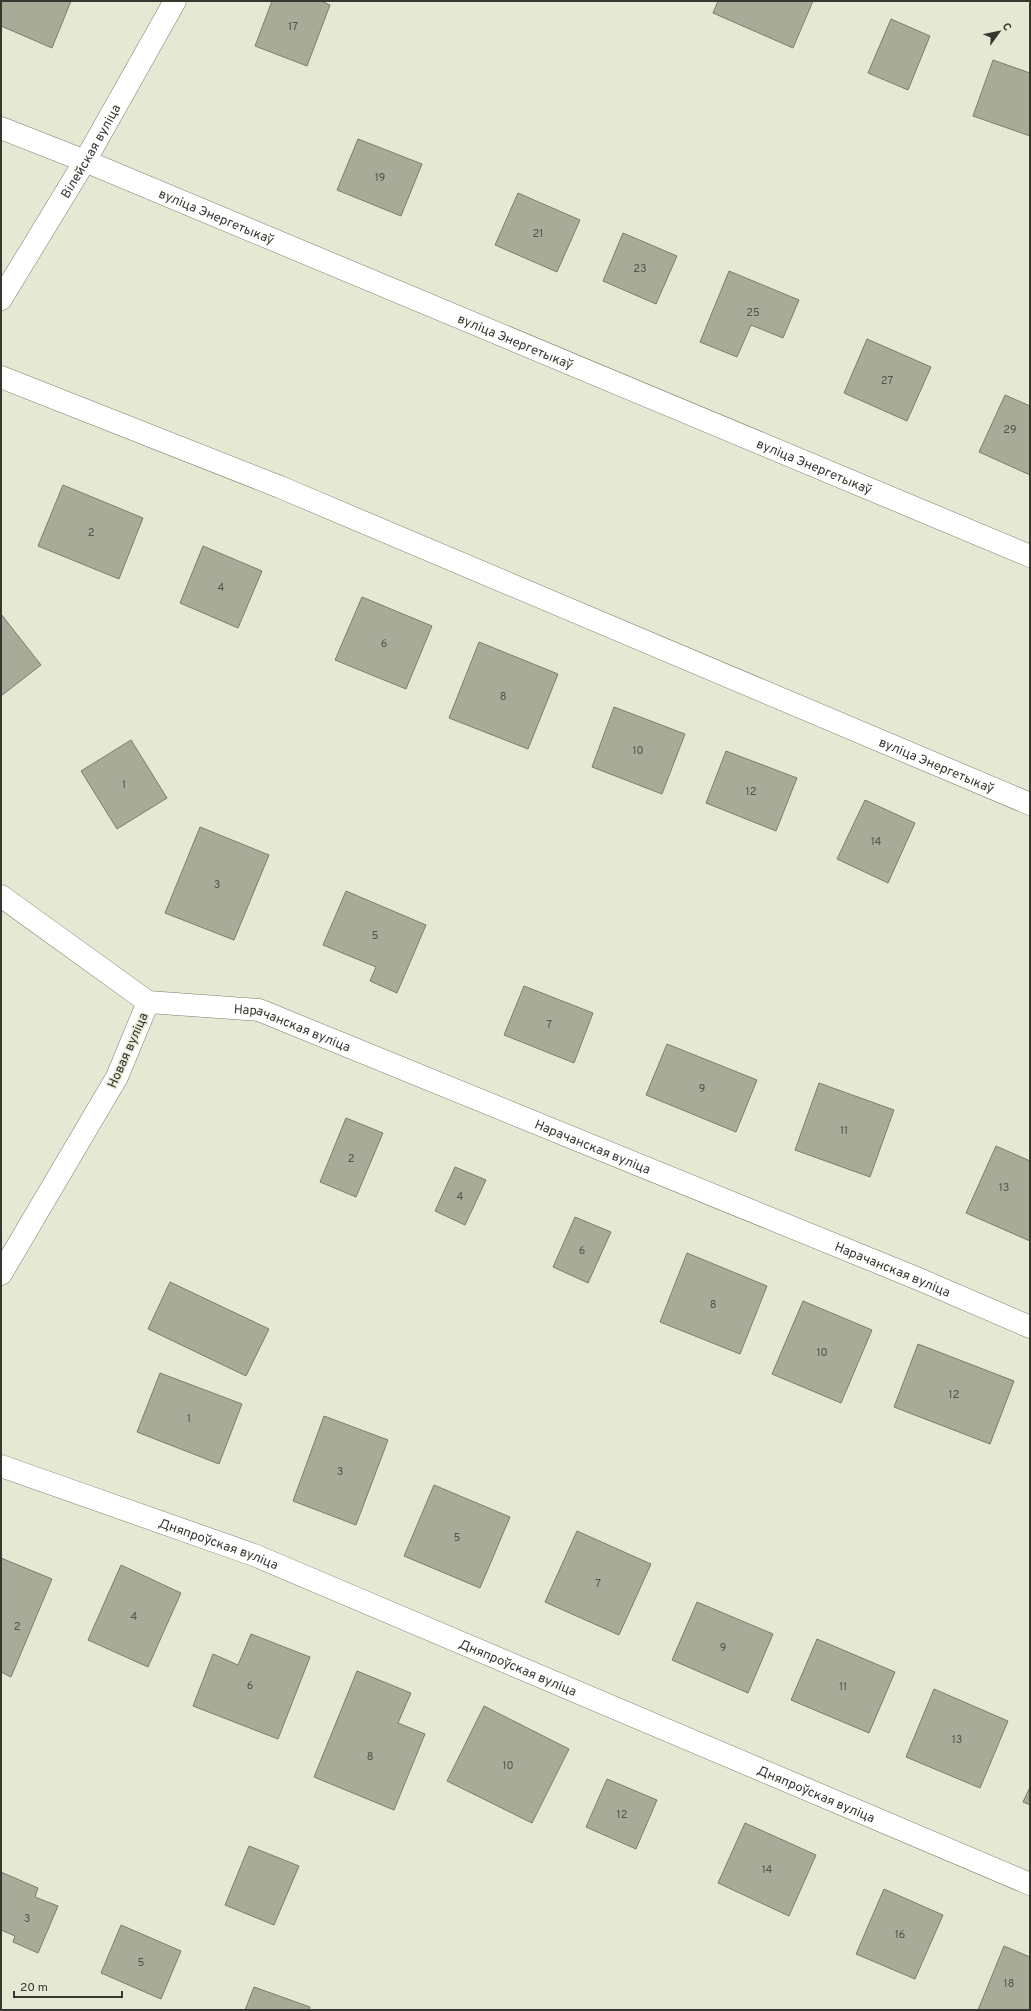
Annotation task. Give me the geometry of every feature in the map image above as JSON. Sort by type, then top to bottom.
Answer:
[{"type":"street","name":"Вілейская вуліца","points":[[1,299],[85,161],[175,1]]},
{"type":"street","name":"вуліца Энергетыкаў","points":[[1,128],[85,161],[1030,556]]},
{"type":"street","name":"вуліца Энергетыкаў","points":[[1,377],[280,487],[1030,804]]},
{"type":"street","name":"Новая вуліца","points":[[1,896],[148,1002],[117,1077],[1,1274]]},
{"type":"street","name":"Нарачанская вуліца","points":[[148,1002],[260,1010],[914,1277],[1030,1327]]},
{"type":"street","name":"Дняпроўская вуліца","points":[[1,1466],[254,1555],[1030,1884]]},
{"type":"building","points":[[1,1],[71,1],[52,48],[1,26]]},
{"type":"building","points":[[272,1],[321,1],[330,5],[307,66],[255,46]]},
{"type":"building","points":[[718,1],[813,1],[793,48],[713,13]]},
{"type":"building","points":[[891,19],[930,36],[908,90],[868,73]]},
{"type":"building","points":[[993,60],[1030,73],[1030,136],[973,116]]},
{"type":"building","points":[[358,139],[422,164],[401,216],[337,190]]},
{"type":"building","points":[[518,193],[580,220],[557,272],[495,245]]},
{"type":"building","points":[[623,233],[677,256],[656,304],[603,281]]},
{"type":"building","points":[[729,271],[799,300],[783,338],[751,325],[737,357],[700,342]]},
{"type":"building","points":[[867,339],[931,367],[907,421],[844,393]]},
{"type":"building","points":[[1005,395],[1030,406],[1030,475],[979,452]]},
{"type":"building","points":[[63,485],[143,518],[119,579],[38,546]]},
{"type":"building","points":[[203,546],[262,571],[238,628],[180,603]]},
{"type":"building","points":[[362,597],[432,626],[406,689],[335,660]]},
{"type":"building","points":[[1,614],[41,665],[1,696]]},
{"type":"building","points":[[479,642],[558,674],[528,749],[449,718]]},
{"type":"building","points":[[614,707],[685,734],[662,794],[592,767]]},
{"type":"building","points":[[131,740],[167,798],[117,829],[81,771]]},
{"type":"building","points":[[726,751],[797,778],[776,831],[706,803]]},
{"type":"building","points":[[865,800],[915,823],[888,883],[837,859]]},
{"type":"building","points":[[200,827],[269,855],[234,940],[165,913]]},
{"type":"building","points":[[346,891],[426,925],[397,993],[370,981],[376,967],[323,945]]},
{"type":"building","points":[[524,986],[593,1013],[574,1063],[504,1035]]},
{"type":"building","points":[[667,1044],[757,1080],[736,1132],[646,1095]]},
{"type":"building","points":[[819,1083],[894,1110],[870,1177],[795,1150]]},
{"type":"building","points":[[346,1118],[383,1133],[356,1197],[320,1182]]},
{"type":"building","points":[[996,1146],[1030,1161],[1030,1241],[966,1213]]},
{"type":"building","points":[[455,1167],[486,1180],[465,1225],[435,1211]]},
{"type":"building","points":[[575,1217],[611,1232],[588,1283],[553,1267]]},
{"type":"building","points":[[687,1253],[767,1286],[740,1354],[660,1322]]},
{"type":"building","points":[[170,1282],[269,1329],[246,1376],[148,1329]]},
{"type":"building","points":[[803,1301],[872,1330],[841,1403],[772,1374]]},
{"type":"building","points":[[918,1344],[1014,1381],[990,1444],[894,1407]]},
{"type":"building","points":[[160,1373],[242,1404],[219,1464],[137,1432]]},
{"type":"building","points":[[324,1416],[388,1440],[356,1525],[293,1501]]},
{"type":"building","points":[[434,1485],[510,1517],[480,1588],[404,1556]]},
{"type":"building","points":[[577,1531],[651,1564],[619,1635],[545,1602]]},
{"type":"building","points":[[1,1558],[52,1579],[11,1677],[1,1672]]},
{"type":"building","points":[[121,1565],[181,1593],[148,1667],[88,1640]]},
{"type":"building","points":[[697,1602],[773,1634],[748,1693],[672,1660]]},
{"type":"building","points":[[251,1634],[310,1657],[278,1739],[193,1706],[213,1654],[238,1665]]},
{"type":"building","points":[[817,1639],[895,1672],[869,1733],[791,1700]]},
{"type":"building","points":[[357,1671],[411,1693],[398,1723],[425,1734],[394,1810],[314,1777]]},
{"type":"building","points":[[934,1689],[1008,1721],[980,1788],[906,1757]]},
{"type":"building","points":[[484,1706],[569,1749],[532,1823],[447,1781]]},
{"type":"building","points":[[607,1779],[657,1800],[636,1849],[586,1827]]},
{"type":"building","points":[[1030,1787],[1030,1805],[1023,1802]]},
{"type":"building","points":[[745,1823],[816,1855],[789,1916],[718,1883]]},
{"type":"building","points":[[249,1846],[299,1866],[274,1925],[225,1905]]},
{"type":"building","points":[[1,1872],[38,1888],[35,1897],[58,1906],[38,1953],[13,1942],[15,1936],[1,1930]]},
{"type":"building","points":[[884,1889],[943,1915],[915,1979],[856,1954]]},
{"type":"building","points":[[121,1925],[181,1951],[161,1999],[101,1973]]},
{"type":"building","points":[[1004,1946],[1030,1957],[1030,2010],[978,2010]]},
{"type":"building","points":[[254,1987],[310,2007],[309,2010],[245,2010]]}]
